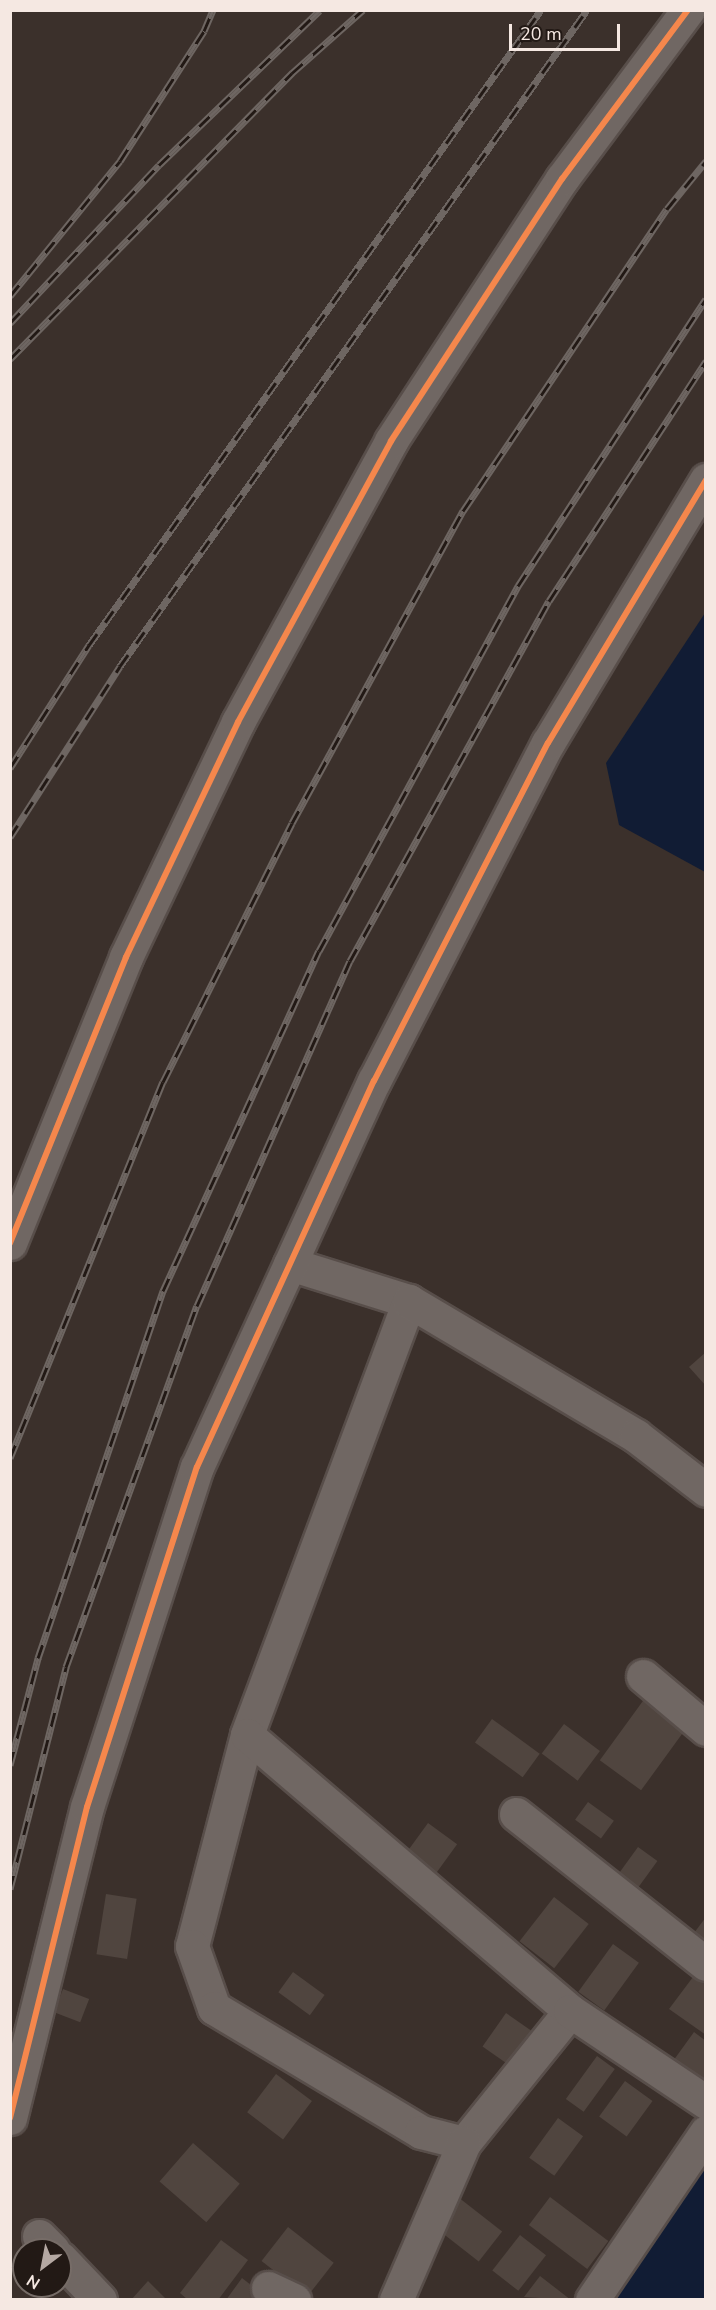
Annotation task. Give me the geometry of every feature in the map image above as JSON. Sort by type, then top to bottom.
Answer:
[{"type":"street","points":[[10,1243],[126,957],[238,722],[391,441],[562,179],[688,10]]},
{"type":"street","points":[[10,2118],[87,1807],[197,1467],[374,1081],[548,744],[705,480]]},
{"type":"street","points":[[290,1264],[409,1301],[636,1436],[705,1490]]},
{"type":"street","points":[[409,1301],[247,1735],[192,1946],[214,2008],[421,2132],[464,2143]]},
{"type":"street","points":[[643,1676],[705,1728]]},
{"type":"street","points":[[247,1735],[570,2011],[705,2102]]},
{"type":"street","points":[[516,1814],[705,1964]]},
{"type":"street","points":[[396,2300],[464,2143],[570,2011]]},
{"type":"street","points":[[592,2300],[705,2132]]},
{"type":"street","points":[[72,2270],[100,2300]]},
{"type":"water","points":[[705,613],[705,872],[619,825],[606,763]]},
{"type":"water","points":[[705,2153],[705,2299],[596,2300]]},
{"type":"building","points":[[706,1352],[706,1386],[689,1367]]},
{"type":"building","points":[[648,1694],[689,1724],[641,1790],[600,1760]]},
{"type":"building","points":[[492,1719],[540,1754],[523,1777],[475,1742]]},
{"type":"building","points":[[564,1724],[600,1751],[578,1781],[542,1754]]},
{"type":"building","points":[[588,1802],[614,1821],[601,1839],[575,1820]]},
{"type":"building","points":[[428,1823],[457,1844],[430,1881],[401,1860]]},
{"type":"building","points":[[638,1847],[657,1861],[638,1888],[619,1874]]},
{"type":"building","points":[[106,1894],[137,1899],[127,1959],[96,1954]]},
{"type":"building","points":[[554,1897],[589,1924],[554,1968],[520,1941]]},
{"type":"building","points":[[706,1917],[706,1947],[691,1937]]},
{"type":"building","points":[[613,1944],[639,1963],[604,2011],[578,1992]]},
{"type":"building","points":[[699,1969],[706,1974],[706,2035],[669,2009]]},
{"type":"building","points":[[293,1972],[325,1995],[310,2015],[278,1992]]},
{"type":"building","points":[[63,1989],[89,1999],[80,2022],[54,2012]]},
{"type":"building","points":[[506,2013],[535,2033],[511,2067],[482,2047]]},
{"type":"building","points":[[694,2032],[706,2041],[706,2094],[668,2068]]},
{"type":"building","points":[[597,2056],[615,2069],[584,2112],[566,2099]]},
{"type":"building","points":[[276,2074],[312,2101],[283,2139],[247,2112]]},
{"type":"building","points":[[625,2081],[653,2101],[627,2137],[599,2117]]},
{"type":"building","points":[[558,2118],[583,2136],[554,2176],[529,2158]]},
{"type":"building","points":[[193,2143],[240,2184],[206,2222],[160,2181]]},
{"type":"building","points":[[458,2197],[502,2231],[479,2261],[435,2227]]},
{"type":"building","points":[[550,2197],[608,2241],[587,2269],[529,2225]]},
{"type":"building","points":[[288,2227],[334,2263],[307,2297],[262,2261]]},
{"type":"building","points":[[520,2235],[546,2255],[518,2291],[492,2270]]},
{"type":"building","points":[[221,2240],[248,2260],[218,2300],[188,2300],[180,2293]]},
{"type":"building","points":[[540,2276],[571,2300],[524,2297]]},
{"type":"building","points":[[242,2278],[270,2300],[226,2300]]},
{"type":"building","points":[[148,2281],[167,2300],[131,2300]]},
{"type":"railway","points":[[10,296],[120,161],[204,31],[213,10]]},
{"type":"railway","points":[[10,323],[159,165],[320,10]]},
{"type":"railway","points":[[10,359],[292,73],[363,10]]},
{"type":"railway","points":[[10,768],[89,645],[541,10]]},
{"type":"railway","points":[[10,837],[120,666],[587,10]]},
{"type":"railway","points":[[10,1458],[163,1082],[292,823],[463,511],[667,209],[706,161]]},
{"type":"railway","points":[[10,1765],[38,1658],[163,1291],[319,951],[518,586],[706,299]]},
{"type":"railway","points":[[10,1889],[66,1667],[197,1306],[350,961],[549,601],[706,361]]},
{"type":"cycle path","points":[[10,1243],[126,957],[238,722],[391,441],[562,179],[688,10]]},
{"type":"cycle path","points":[[10,2118],[87,1807],[197,1467],[374,1081],[548,743],[706,480]]}]
